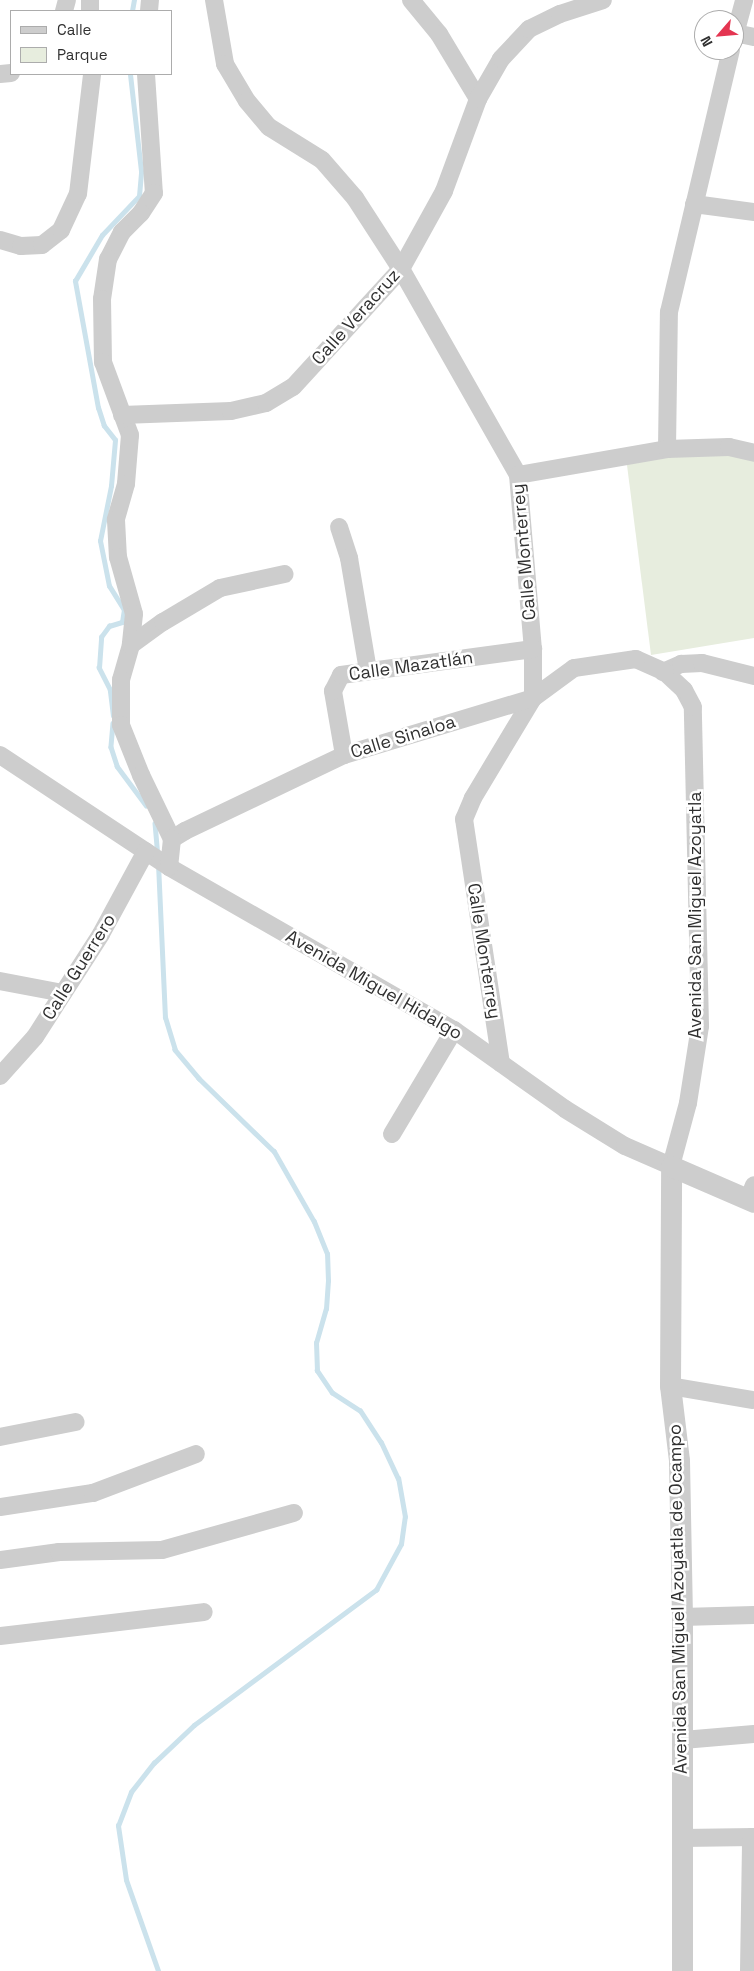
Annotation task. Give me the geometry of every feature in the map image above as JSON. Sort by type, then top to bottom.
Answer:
[{"type":"street","name":"Calle Monterrey","points":[[214,0],[225,64],[247,101],[269,127],[322,160],[355,198],[401,269],[518,475],[533,649],[534,698],[473,798],[464,819],[502,1062]]},
{"type":"street","points":[[411,0],[439,34],[478,99]]},
{"type":"street","name":"Calle Veracruz","points":[[122,415],[231,411],[266,403],[292,387],[401,269],[444,191],[478,99],[501,59],[529,29],[560,14],[603,0]]},
{"type":"street","points":[[667,449],[669,312],[728,60]]},
{"type":"street","points":[[0,240],[21,246],[42,245],[61,230],[78,194],[92,75]]},
{"type":"street","points":[[146,75],[154,193],[142,213],[122,232],[108,259],[102,299],[103,362],[130,435],[130,454],[126,484],[116,520],[118,557],[134,614],[131,645],[121,680],[121,725],[172,839],[169,867]]},
{"type":"street","points":[[694,204],[754,212]]},
{"type":"street","points":[[518,475],[667,449],[729,447],[754,453]]},
{"type":"street","points":[[339,527],[349,558],[368,670]]},
{"type":"street","points":[[131,645],[163,622],[220,588],[285,574]]},
{"type":"street","name":"Calle Mazatlán","points":[[344,755],[333,691],[341,675],[533,649]]},
{"type":"street","name":"Calle Sinaloa","points":[[172,839],[344,755],[534,698],[574,668],[636,659],[664,672]]},
{"type":"street","points":[[664,672],[681,664],[702,663],[754,676]]},
{"type":"street","name":"Avenida San Miguel Azoyatla","points":[[664,672],[684,690],[693,707],[700,1016],[688,1103],[672,1166]]},
{"type":"street","name":"Avenida Miguel Hidalgo","points":[[0,755],[169,867],[454,1030],[502,1062],[564,1109],[625,1146],[752,1196]]},
{"type":"street","name":"Calle Guerrero","points":[[0,1076],[35,1037],[127,889],[146,851]]},
{"type":"street","points":[[0,981],[63,993]]},
{"type":"street","points":[[392,1134],[454,1030]]},
{"type":"street","name":"Avenida San Miguel Azoyatla de Ocampo","points":[[672,1166],[670,1386],[679,1460],[683,1740],[682,1971]]},
{"type":"street","points":[[670,1386],[752,1400]]},
{"type":"street","points":[[0,1437],[76,1422]]},
{"type":"street","points":[[0,1507],[93,1493],[196,1454]]},
{"type":"street","points":[[0,1560],[59,1552],[162,1550],[294,1513]]},
{"type":"street","points":[[0,1636],[204,1612]]},
{"type":"street","points":[[682,1617],[754,1615]]},
{"type":"street","points":[[683,1740],[754,1734]]},
{"type":"street","points":[[682,1838],[752,1837],[749,1971]]},
{"type":"green space","points":[[734,451],[754,461],[754,638],[651,655],[626,457]]},
{"type":"waterway","points":[[132,10],[134,0]]},
{"type":"waterway","points":[[113,716],[110,690],[99,668],[101,637],[109,626],[122,622],[124,610],[109,586],[100,541],[111,486],[115,440],[104,426],[98,408],[75,281],[102,235],[139,196],[141,171],[130,75]]},
{"type":"waterway","points":[[113,723],[111,747],[117,766],[146,805]]},
{"type":"waterway","points":[[155,823],[158,855]]},
{"type":"waterway","points":[[158,865],[165,1018],[175,1050],[199,1079],[274,1152],[314,1222],[327,1254],[328,1281],[326,1309],[316,1343],[317,1371],[332,1393],[360,1411],[381,1443],[398,1479],[405,1517],[401,1544],[376,1590],[194,1725],[154,1763],[131,1792],[118,1826],[126,1880],[158,1971]]}]
